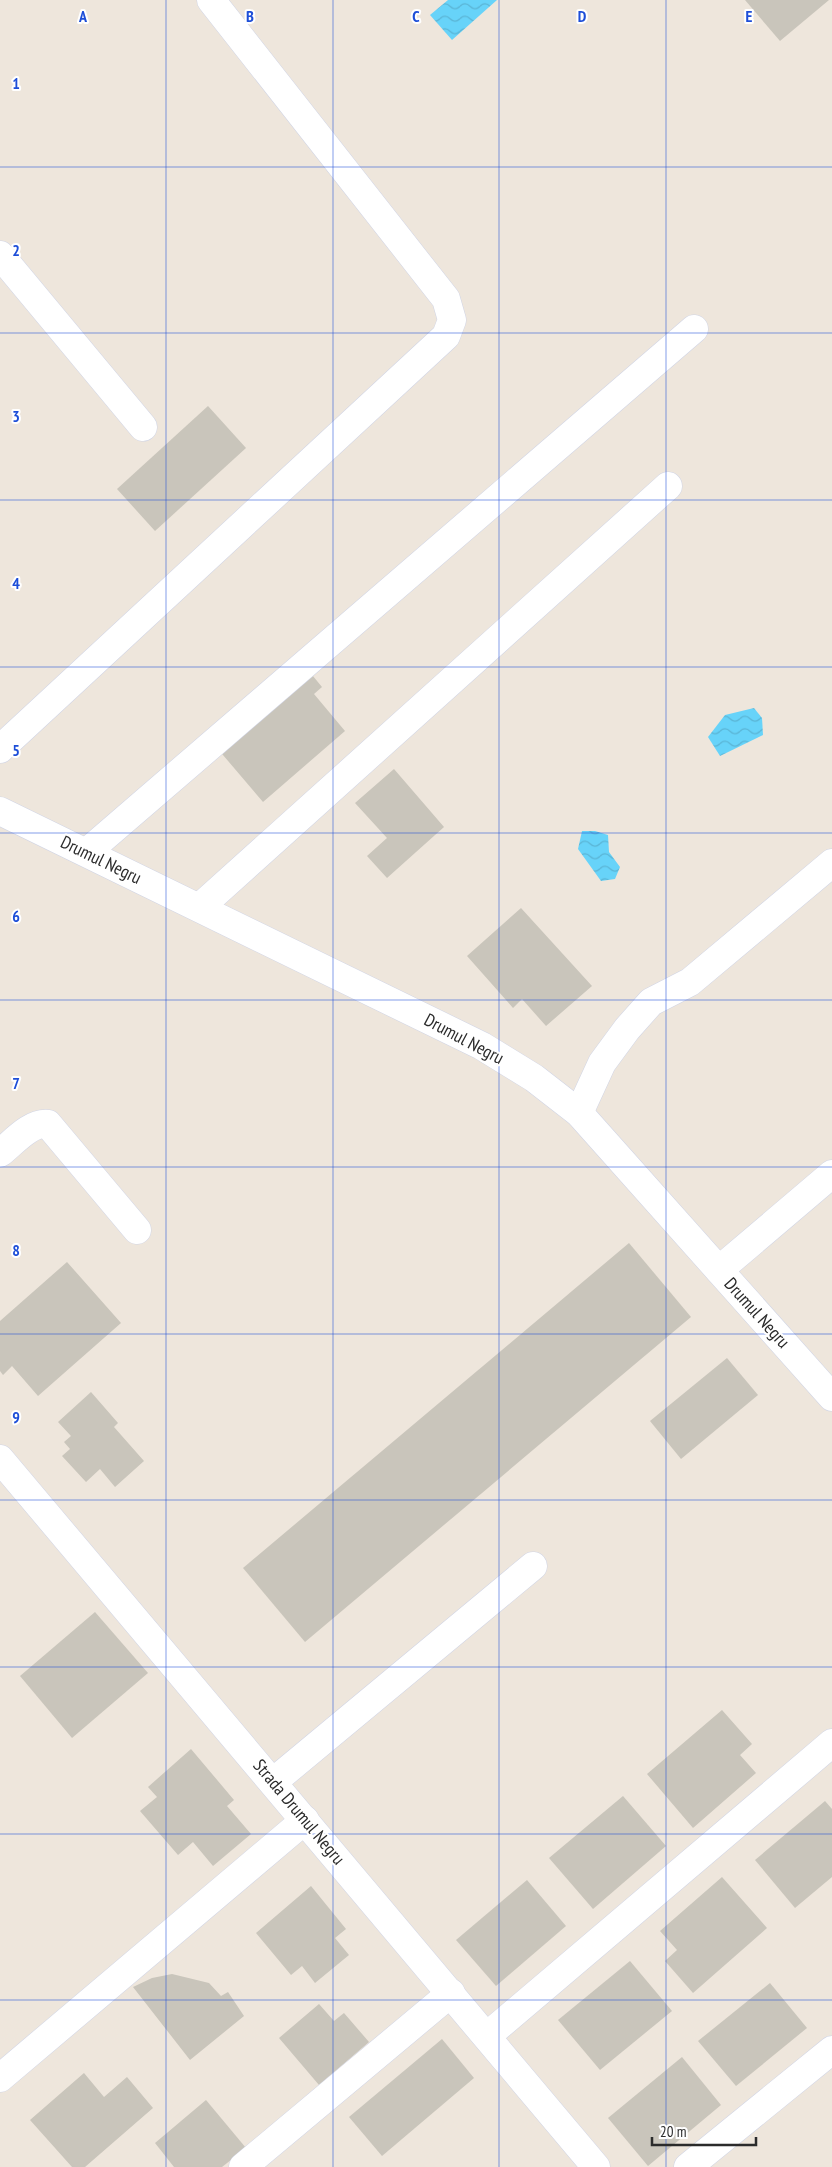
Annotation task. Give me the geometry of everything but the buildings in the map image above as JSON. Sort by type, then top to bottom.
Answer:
[{"type":"street","points":[[0,749],[446,336],[452,320],[446,299],[211,0]]},
{"type":"street","points":[[0,255],[144,427]]},
{"type":"street","points":[[87,852],[694,329]]},
{"type":"street","points":[[200,907],[668,486]]},
{"type":"street","name":"Drumul Negru","points":[[0,811],[482,1046],[534,1078],[579,1113],[832,1397]]},
{"type":"street","points":[[579,1113],[602,1064],[627,1029],[651,1002],[690,982],[832,863]]},
{"type":"street","points":[[0,1153],[31,1128],[40,1123],[48,1124],[137,1230]]},
{"type":"street","points":[[719,1270],[832,1174]]},
{"type":"street","name":"Strada Drumul Negru","points":[[0,1459],[488,2036],[592,2165]]},
{"type":"street","points":[[273,1782],[533,1566]]},
{"type":"street","points":[[488,2036],[832,1743]]},
{"type":"street","points":[[0,2078],[305,1820]]},
{"type":"street","points":[[243,2167],[451,1993]]},
{"type":"street","points":[[688,2167],[832,2050]]},
{"type":"water","points":[[448,0],[497,0],[452,40],[430,15]]},
{"type":"water","points":[[754,708],[762,718],[763,735],[720,756],[708,737],[725,715]]},
{"type":"water","points":[[582,831],[595,831],[608,835],[609,852],[620,867],[615,879],[601,881],[578,849]]}]
